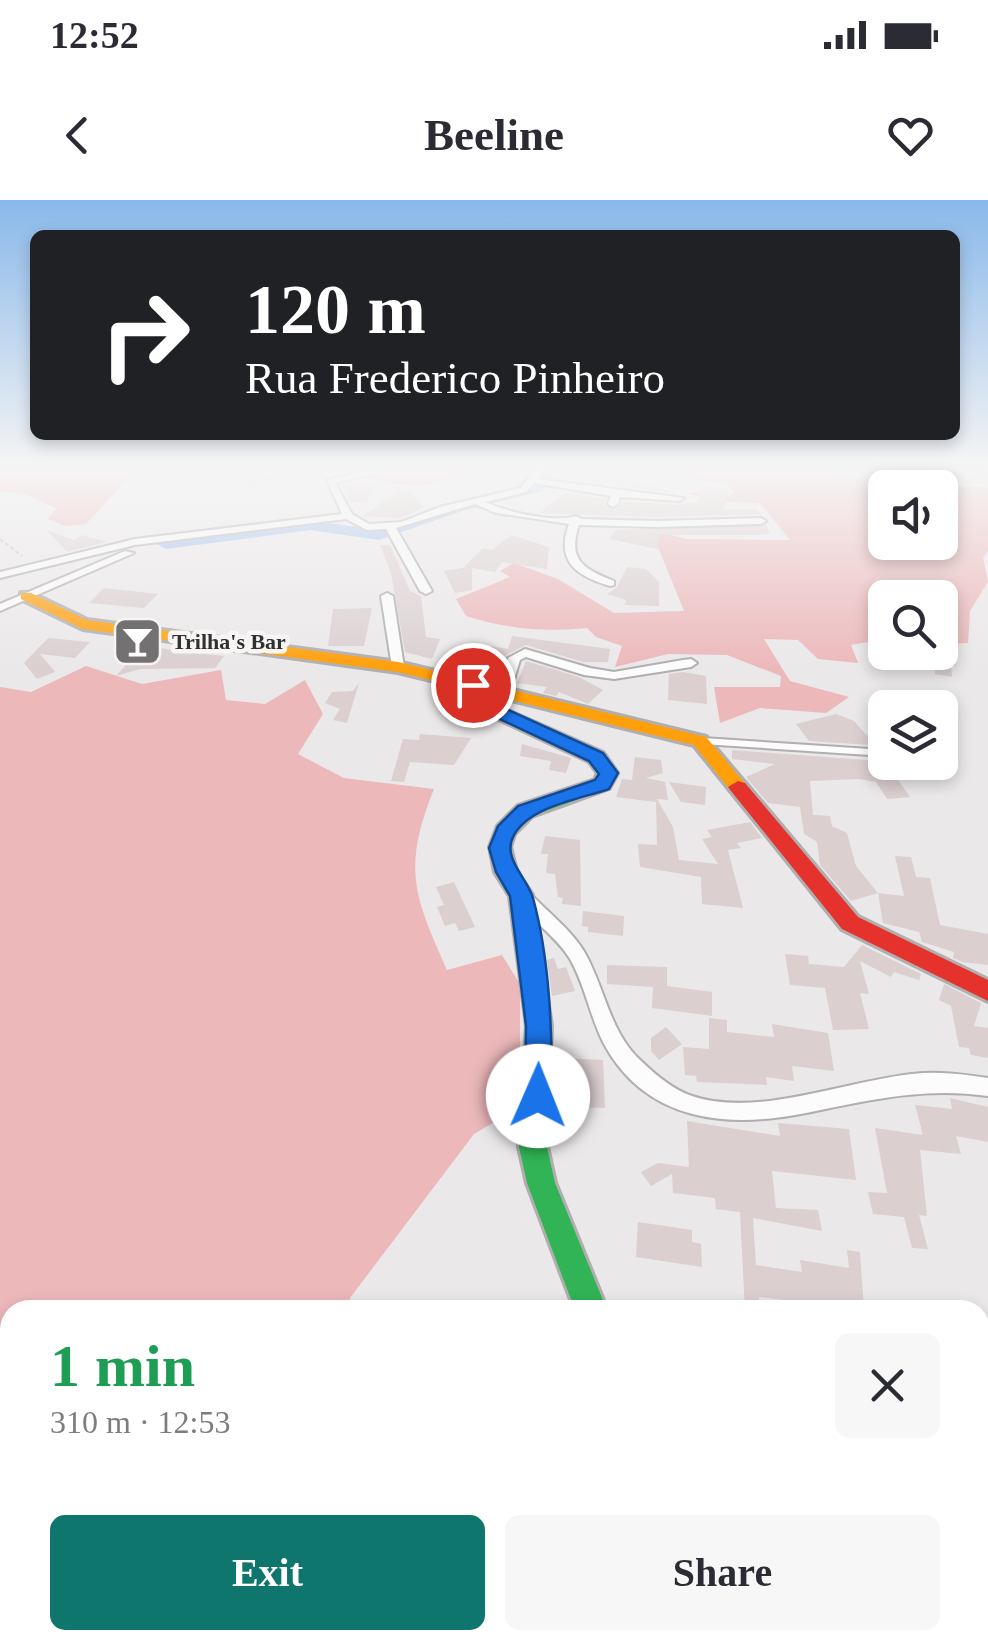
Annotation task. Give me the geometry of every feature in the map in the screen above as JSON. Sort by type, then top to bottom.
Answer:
[{"type":"street","points":[[0,575],[203,535]]},
{"type":"street","points":[[394,535],[426,591]]},
{"type":"street","points":[[570,535],[570,562],[610,583]]},
{"type":"street","points":[[0,608],[162,540]]},
{"type":"street","points":[[26,596],[83,624],[398,668],[700,741],[844,919],[901,952],[988,991]]},
{"type":"street","points":[[387,596],[398,668]]},
{"type":"street","points":[[504,693],[514,658],[525,653],[596,674],[629,675],[662,664],[691,663]]},
{"type":"street","points":[[473,685],[478,702],[486,708],[596,757],[608,773],[602,784],[525,811],[505,831],[500,848],[502,861],[521,896],[539,1026],[533,1147],[541,1183],[587,1300]]},
{"type":"street","points":[[521,896],[558,926],[580,959],[622,1056],[648,1079],[694,1107],[755,1110],[940,1079],[988,1087]]},
{"type":"lane","points":[[700,741],[868,752]]},
{"type":"path","points":[[0,538],[30,562],[28,570]]},
{"type":"shaded area","points":[[653,535],[686,539],[790,540],[786,535],[868,535],[868,560],[958,560],[958,535],[988,535],[988,551],[983,557],[988,582],[970,611],[968,643],[958,643],[958,580],[868,580],[868,642],[851,645],[858,663],[818,659],[798,640],[764,639],[790,681],[849,697],[826,713],[760,708],[720,723],[714,687],[780,687],[781,676],[727,655],[668,654],[615,667],[622,646],[596,637],[587,628],[556,630],[496,624],[466,616],[456,599],[510,577],[500,571],[514,563],[558,579],[614,613],[684,611]]},
{"type":"shaded area","points":[[86,666],[142,684],[221,670],[226,700],[265,704],[305,680],[323,714],[298,754],[344,778],[434,789],[415,861],[420,901],[447,970],[502,955],[520,984],[520,1059],[506,1115],[474,1134],[350,1300],[0,1300],[0,687],[31,692]]},
{"type":"building","points":[[51,535],[74,540],[82,535],[107,542],[67,552]]},
{"type":"building","points":[[511,535],[549,547],[547,569],[502,562],[495,572],[472,568],[472,590],[455,593],[444,571],[468,567],[464,567],[483,548],[492,550]]},
{"type":"building","points":[[612,535],[762,535],[660,535],[658,549],[609,539]]},
{"type":"building","points":[[380,545],[390,545],[410,591],[421,596],[426,637],[440,639],[432,659],[405,652],[391,573]]},
{"type":"building","points":[[627,567],[646,569],[659,582],[659,606],[624,605],[626,600],[607,594],[617,587]]},
{"type":"building","points":[[104,588],[158,594],[144,608],[89,603]]},
{"type":"building","points":[[372,608],[364,646],[328,646],[333,609]]},
{"type":"building","points":[[512,636],[610,649],[608,662],[583,662],[526,645],[506,655],[500,671],[469,666],[476,644],[508,649]]},
{"type":"building","points":[[48,638],[90,642],[75,658],[40,654],[55,672],[37,679],[24,663]]},
{"type":"building","points":[[128,642],[224,656],[215,668],[140,669],[116,676],[133,657],[116,655]]},
{"type":"building","points":[[526,661],[579,677],[603,690],[588,704],[559,692],[556,696],[543,693],[547,687],[517,683]]},
{"type":"building","points":[[935,670],[951,670],[952,677],[935,674]]},
{"type":"building","points":[[669,674],[706,676],[707,704],[668,700]]},
{"type":"building","points":[[359,683],[347,723],[333,720],[340,709],[325,703],[332,692],[353,691]]},
{"type":"building","points":[[836,714],[854,721],[868,734],[868,745],[809,741],[796,724]]},
{"type":"building","points":[[420,734],[471,738],[454,765],[410,762],[404,782],[391,781],[403,739],[419,740]]},
{"type":"building","points":[[522,744],[571,758],[566,773],[549,770],[551,761],[520,756]]},
{"type":"building","points":[[732,750],[868,760],[868,780],[898,780],[910,797],[887,799],[876,782],[859,779],[810,781],[813,815],[830,816],[832,826],[847,833],[856,866],[878,893],[851,901],[820,865],[817,842],[804,834],[800,807],[768,803],[746,777],[775,764],[732,759]]},
{"type":"building","points":[[635,757],[661,760],[663,773],[646,778],[665,782],[668,800],[657,799],[673,827],[679,860],[718,864],[702,839],[712,837],[707,830],[750,822],[762,838],[737,843],[741,848],[728,850],[743,908],[702,904],[701,877],[640,867],[638,844],[657,845],[656,802],[616,797],[622,779],[632,780]]},
{"type":"building","points":[[669,782],[706,787],[705,805],[681,802]]},
{"type":"building","points":[[545,836],[580,840],[581,906],[562,904],[563,898],[558,897],[555,874],[546,873],[548,854],[541,854]]},
{"type":"building","points":[[895,856],[911,857],[916,877],[930,878],[940,925],[988,934],[988,965],[962,962],[953,958],[954,952],[922,942],[919,932],[883,923],[878,893],[904,896]]},
{"type":"building","points":[[454,882],[475,927],[459,931],[455,923],[445,926],[437,907],[444,905],[436,887]]},
{"type":"building","points":[[583,911],[624,916],[623,936],[588,932],[588,927],[582,926]]},
{"type":"building","points":[[862,945],[921,974],[919,980],[894,972],[891,977],[860,961],[869,994],[860,993],[869,1029],[833,1030],[825,988],[790,985],[785,954],[808,956],[809,964],[844,967]]},
{"type":"building","points":[[554,958],[558,969],[566,967],[575,991],[552,996],[547,960]]},
{"type":"building","points":[[607,965],[667,967],[667,986],[712,992],[712,1016],[652,1008],[653,987],[607,984]]},
{"type":"building","points":[[944,984],[981,1003],[974,1026],[988,1028],[988,1058],[971,1055],[969,1048],[959,1047],[951,1006],[939,1000]]},
{"type":"building","points":[[709,1018],[727,1020],[727,1032],[774,1037],[772,1024],[828,1033],[834,1071],[792,1066],[794,1081],[766,1077],[767,1085],[697,1082],[696,1076],[685,1075],[683,1047],[709,1049]]},
{"type":"building","points":[[666,1027],[682,1044],[659,1060],[651,1051],[651,1038]]},
{"type":"building","points":[[562,1058],[603,1060],[605,1108],[562,1107]]},
{"type":"building","points":[[950,1098],[988,1107],[988,1142],[956,1136],[961,1154],[920,1150],[927,1216],[919,1215],[928,1249],[912,1248],[904,1217],[873,1214],[868,1192],[887,1193],[875,1128],[923,1135],[915,1105],[952,1109]]},
{"type":"building","points":[[687,1121],[780,1136],[778,1123],[849,1129],[856,1180],[772,1171],[776,1208],[818,1210],[822,1231],[753,1218],[756,1265],[802,1272],[800,1260],[849,1268],[847,1250],[860,1252],[863,1300],[744,1300],[740,1212],[716,1209],[715,1198],[673,1193],[672,1174],[651,1186],[641,1172],[658,1163],[689,1167]]},
{"type":"building","points":[[638,1222],[692,1230],[692,1242],[701,1244],[702,1267],[636,1257]]},
{"type":"waterway","points":[[166,544],[237,535]]},
{"type":"traffic: fast","points":[[473,685],[479,703],[486,708],[596,757],[608,773],[602,784],[525,811],[505,831],[500,847],[506,872],[521,895],[539,1026],[533,1147],[541,1183],[587,1300]]},
{"type":"traffic: slow","points":[[26,596],[83,624],[398,667],[700,741],[738,787]]},
{"type":"traffic: jam","points":[[738,787],[850,923],[988,991]]},
{"type":"place","name":"Trilha's Bar","points":[[137,641]]},
{"type":"route","points":[[473,685],[478,702],[486,708],[596,757],[608,773],[602,784],[525,811],[505,831],[500,848],[506,872],[521,896],[539,1026],[538,1096]]}]
